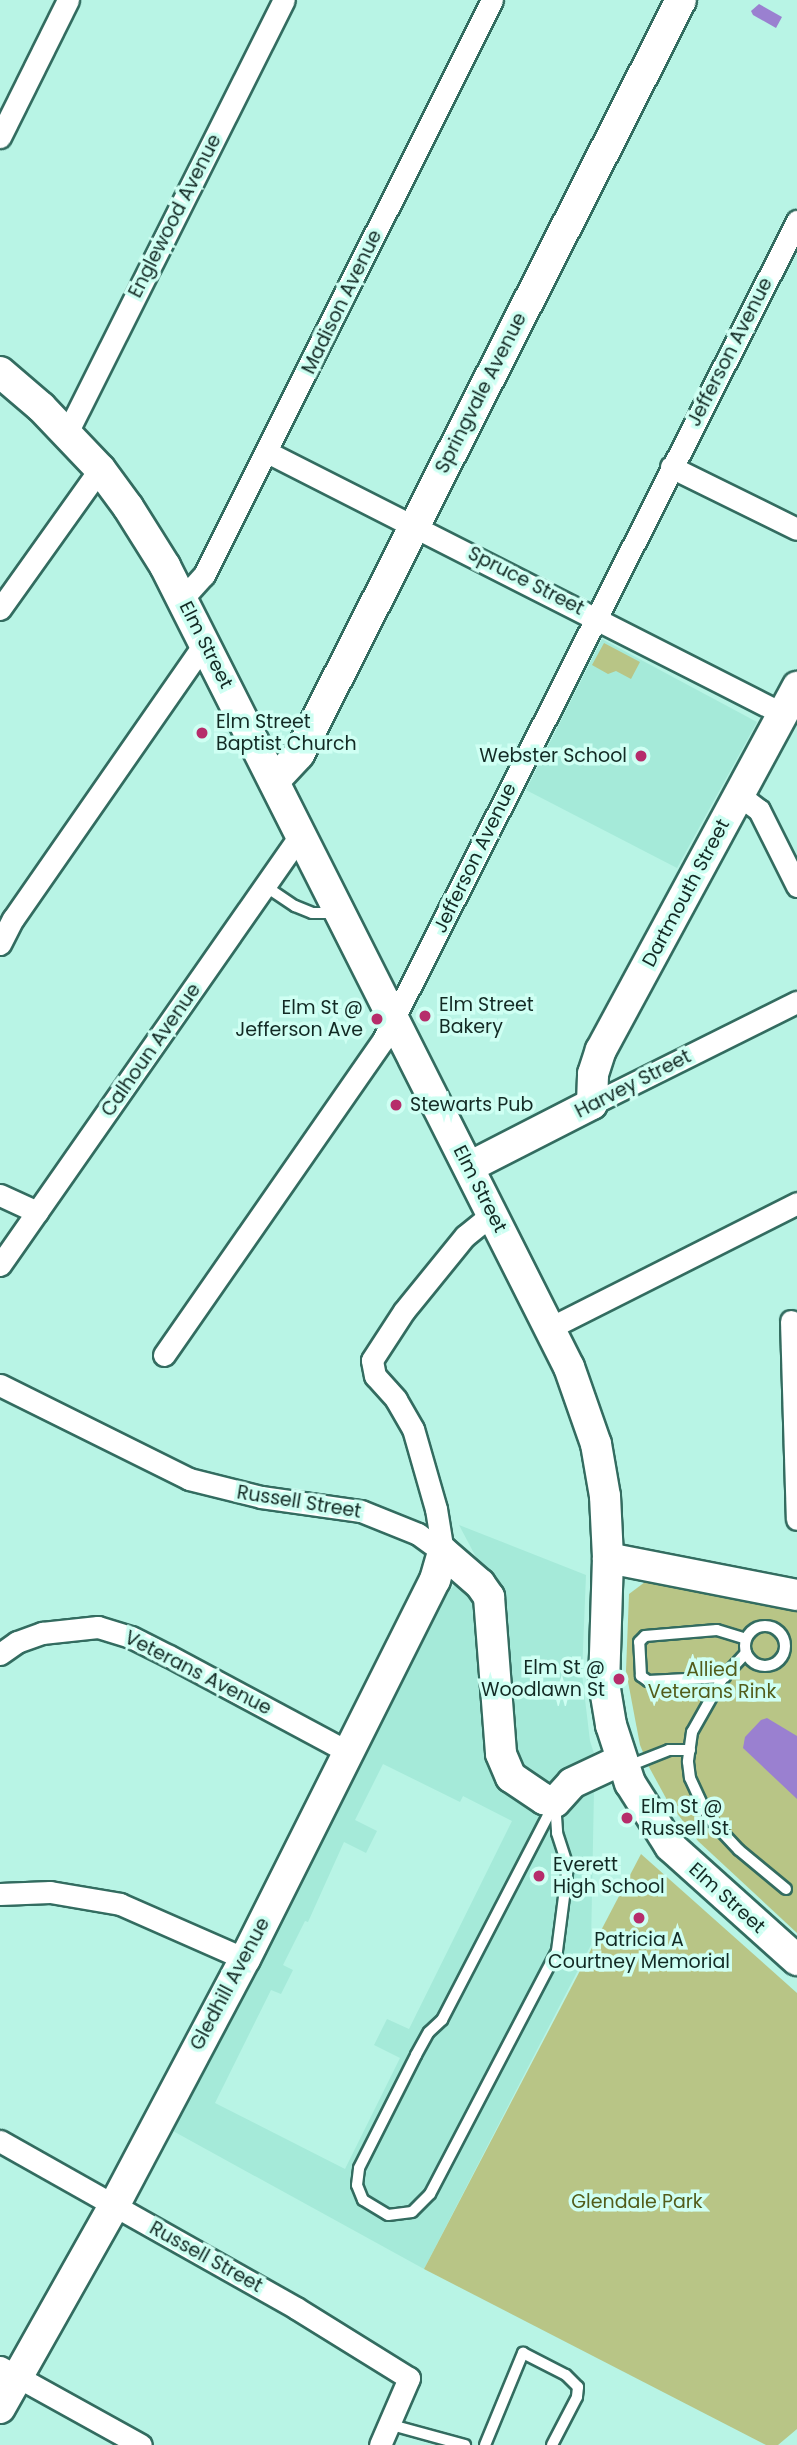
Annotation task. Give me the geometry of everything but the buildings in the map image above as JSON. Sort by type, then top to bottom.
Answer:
[{"type":"street","points":[[0,137],[68,0]]},
{"type":"street","name":"Englewood Avenue","points":[[67,433],[284,0]]},
{"type":"street","name":"Madison Avenue","points":[[183,597],[204,575],[492,0]]},
{"type":"street","name":"Springvale Avenue","points":[[274,781],[299,754],[681,0]]},
{"type":"street","name":"Jefferson Avenue","points":[[164,1355],[381,1043],[797,221]]},
{"type":"street","name":"Elm Street","points":[[0,372],[67,433],[100,469],[140,523],[183,597],[576,1384],[596,1444],[605,1496],[608,1558],[604,1683],[622,1764],[645,1810],[670,1846],[797,1960]]},
{"type":"street","name":"Spruce Street","points":[[267,452],[595,616],[783,714]]},
{"type":"street","points":[[671,467],[797,529]]},
{"type":"street","points":[[0,609],[100,469]]},
{"type":"street","points":[[0,944],[13,919],[205,643]]},
{"type":"street","name":"Dartmouth Street","points":[[592,1104],[593,1074],[601,1050],[797,687]]},
{"type":"street","points":[[739,795],[759,810],[797,886]]},
{"type":"street","name":"Calhoun Avenue","points":[[0,1265],[301,834]]},
{"type":"street","name":"Harvey Street","points":[[469,1167],[797,1002]]},
{"type":"street","points":[[0,1195],[37,1212]]},
{"type":"street","points":[[550,1328],[797,1203]]},
{"type":"street","points":[[443,1552],[436,1509],[413,1429],[402,1407],[375,1376],[372,1360],[404,1311],[465,1236],[492,1214]]},
{"type":"street","points":[[791,1321],[797,1519]]},
{"type":"street","name":"Russell Street","points":[[0,1385],[188,1479],[244,1494],[362,1511],[418,1534],[443,1552],[480,1584],[489,1597],[504,1766],[519,1783],[555,1802]]},
{"type":"street","name":"Gledhill Avenue","points":[[0,2408],[9,2372],[114,2206],[245,1959],[438,1574],[443,1552]]},
{"type":"street","points":[[608,1558],[797,1595]]},
{"type":"street","name":"Veterans Avenue","points":[[0,1654],[17,1642],[42,1633],[98,1627],[131,1637],[169,1656],[350,1753]]},
{"type":"street","points":[[555,1802],[572,1783],[622,1764]]},
{"type":"street","points":[[0,1894],[50,1892],[120,1904],[245,1959]]},
{"type":"street","name":"Russell Street","points":[[0,2141],[296,2308],[409,2378],[388,2424]]},
{"type":"street","points":[[9,2372],[141,2445]]},
{"type":"street","points":[[380,2445],[388,2424]]},
{"type":"lane","points":[[265,886],[295,906],[312,913],[341,913]]},
{"type":"lane","points":[[768,1627],[780,1633],[785,1647],[780,1659],[768,1666],[755,1664],[746,1653],[746,1639],[755,1629],[768,1627]]},
{"type":"lane","points":[[725,1677],[648,1681],[641,1676],[639,1642],[645,1636],[717,1630],[746,1639]]},
{"type":"lane","points":[[746,1653],[725,1677],[692,1732],[690,1778],[708,1817],[739,1850],[786,1889]]},
{"type":"lane","points":[[622,1764],[668,1750],[690,1749]]},
{"type":"lane","points":[[555,1802],[557,1833],[568,1866],[557,1951],[430,2194],[412,2212],[388,2215],[363,2200],[358,2185],[359,2168],[416,2055],[429,2032],[442,2020],[555,1802]]},
{"type":"lane","points":[[485,2445],[523,2353],[566,2375],[579,2387],[577,2397],[551,2445]]},
{"type":"lane","points":[[388,2424],[465,2445]]},
{"type":"shaded area","points":[[759,4],[782,17],[776,28],[753,15],[751,11]]},
{"type":"shaded area","name":"Webster School","points":[[602,639],[757,722],[677,868],[526,790]]},
{"type":"shaded area","name":"Everett High School","points":[[459,1525],[586,1575],[582,1674],[590,1741],[605,1787],[594,1790],[591,1945],[424,2269],[173,2131],[419,1643],[446,1595],[477,1559]],"holes":[[[383,1764],[460,1802],[463,1796],[512,1821],[409,2029],[387,2019],[374,2045],[400,2058],[345,2169],[215,2103],[271,1990],[281,1994],[293,1970],[283,1965],[305,1921],[308,1922],[344,1842],[366,1853],[377,1831],[355,1820]]]},
{"type":"shaded area","points":[[767,1718],[797,1736],[797,1799],[743,1748],[745,1737],[761,1720]]},
{"type":"green space","points":[[604,643],[640,662],[631,679],[616,671],[608,674],[592,665]]},
{"type":"green space","name":"Allied Veterans Rink","points":[[645,1582],[797,1610],[797,1933],[698,1841],[667,1800],[649,1767],[640,1745],[626,1671],[629,1594]]},
{"type":"green space","name":"Glendale Park","points":[[641,1854],[797,1993],[797,2429],[778,2445],[766,2445],[424,2269]]},
{"type":"place","name":"Elm Street Baptist Church","points":[[202,733]]},
{"type":"place","name":"Webster School","points":[[641,756]]},
{"type":"place","name":"Elm Street Bakery","points":[[425,1016]]},
{"type":"place","name":"Elm St @ Jefferson Ave","points":[[377,1019]]},
{"type":"place","name":"Stewarts Pub","points":[[396,1105]]},
{"type":"place","name":"Elm St @ Woodlawn St","points":[[619,1679]]},
{"type":"place","name":"Elm St @ Russell St","points":[[627,1818]]},
{"type":"place","name":"Everett High School","points":[[539,1876]]},
{"type":"place","name":"Patricia A Courtney Memorial","points":[[639,1918]]}]
